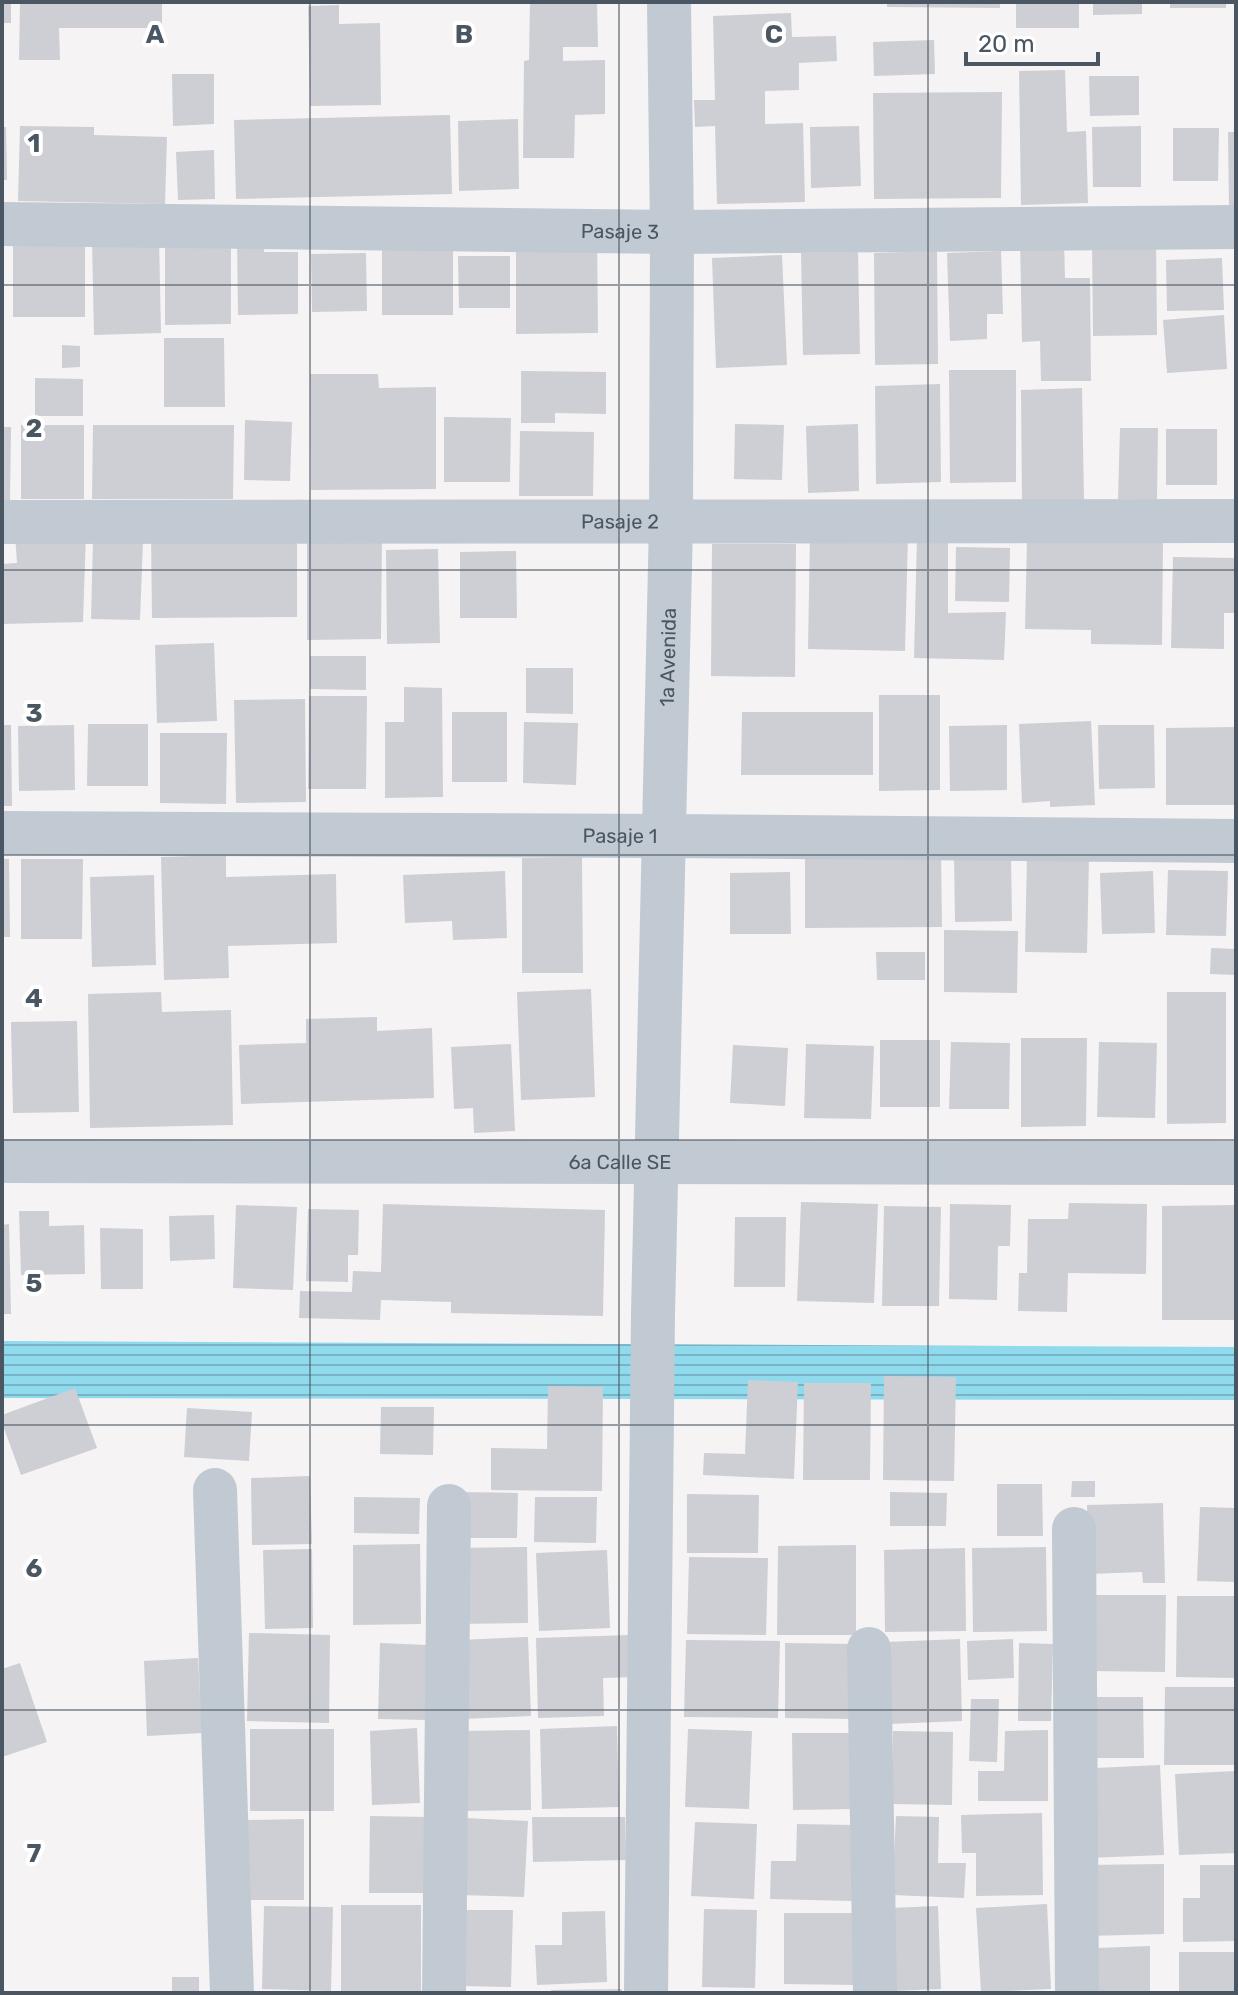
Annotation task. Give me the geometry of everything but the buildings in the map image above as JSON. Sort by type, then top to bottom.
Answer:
[{"type":"street","name":"1a Avenida","points":[[646,1993],[653,1314],[671,522],[669,2]]},
{"type":"street","name":"Pasaje 3","points":[[2,224],[672,232],[1236,227]]},
{"type":"street","name":"Pasaje 2","points":[[2,522],[1236,521]]},
{"type":"street","name":"Pasaje 1","points":[[2,833],[1236,841]]},
{"type":"street","name":"6a Calle SE","points":[[2,1161],[1236,1163]]},
{"type":"street","points":[[215,1490],[232,1993]]},
{"type":"street","points":[[444,1993],[449,1506]]},
{"type":"street","points":[[1074,1529],[1077,1993]]},
{"type":"street","points":[[869,1649],[875,1993]]},
{"type":"water","points":[[2,1341],[1236,1347],[1236,1400],[2,1398]]}]
